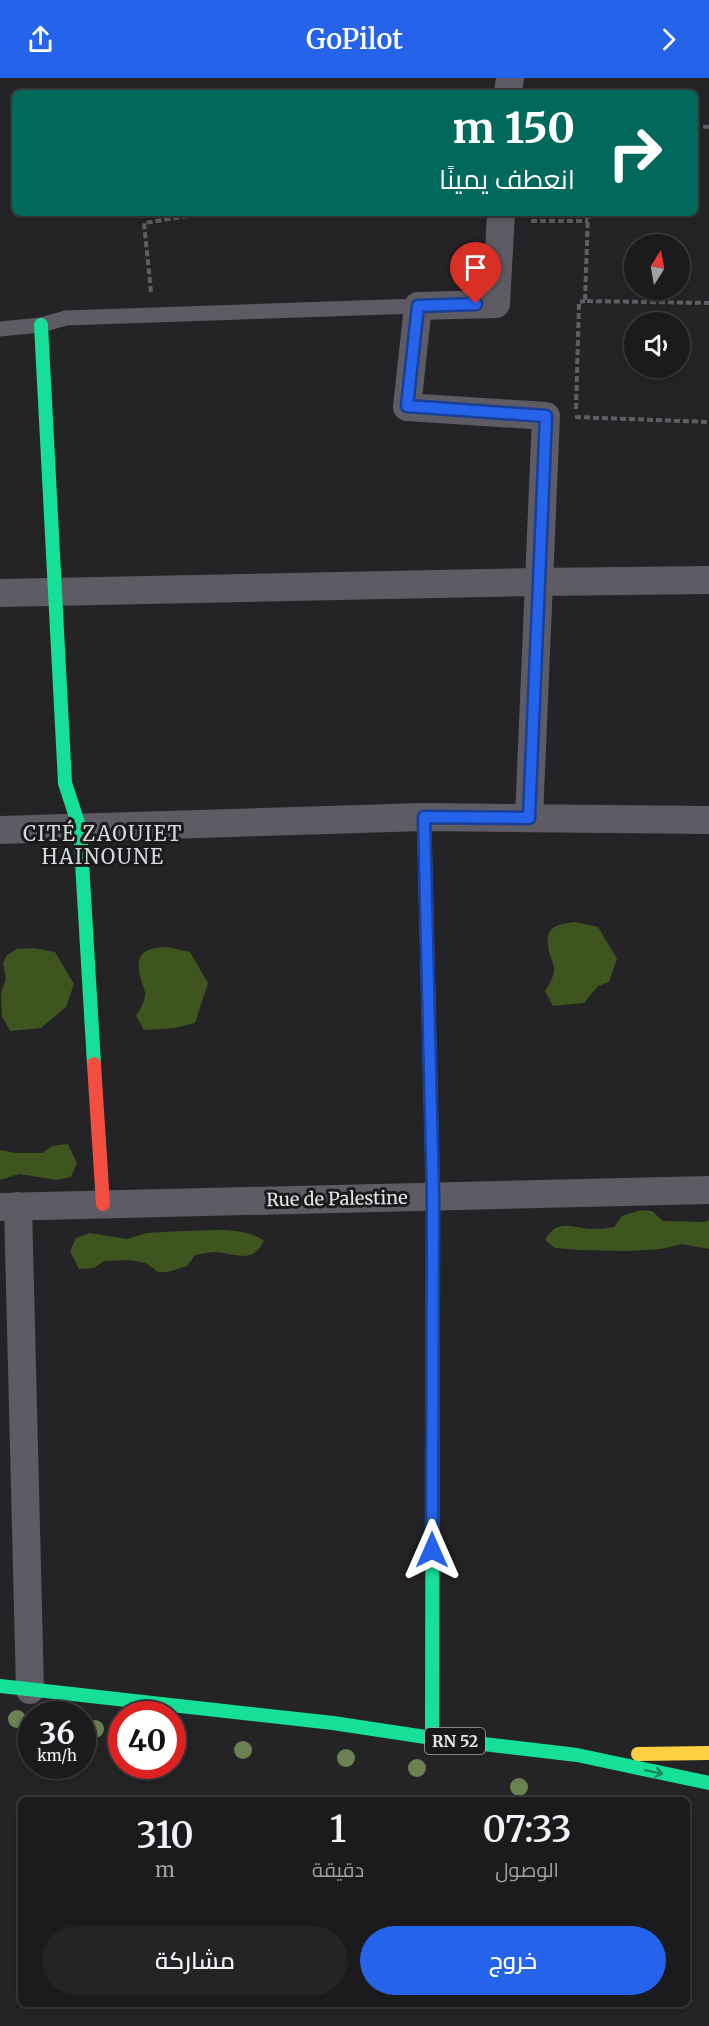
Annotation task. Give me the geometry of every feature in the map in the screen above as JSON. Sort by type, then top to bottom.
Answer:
[{"type":"street","points":[[500,217],[496,304],[418,306],[407,406],[546,416],[529,818]]},
{"type":"street","points":[[41,325],[65,783],[80,829],[103,1204]]},
{"type":"street","points":[[0,593],[709,580]]},
{"type":"street","points":[[424,817],[433,1197],[432,1738]]},
{"type":"street","points":[[0,830],[424,817],[709,820]]},
{"type":"street","name":"Rue de Palestine","points":[[9,1207],[709,1190]]},
{"type":"street","points":[[9,1207],[30,1690]]},
{"type":"street","name":"RN 52","points":[[0,1686],[333,1723],[432,1738],[577,1755],[709,1783]]},
{"type":"street","name":"RN 52","points":[[577,1755],[709,1753]]},
{"type":"lane","points":[[0,329],[41,325],[66,318],[418,306]]},
{"type":"path","points":[[153,315],[144,223],[189,216]]},
{"type":"path","points":[[585,301],[588,216]]},
{"type":"path","points":[[500,217],[588,221]]},
{"type":"path","points":[[576,417],[579,302],[709,303]]},
{"type":"path","points":[[546,416],[709,422]]},
{"type":"green space","points":[[576,922],[598,927],[617,959],[609,982],[598,986],[584,1003],[553,1006],[545,991],[554,969],[548,946],[549,934],[555,926]]},
{"type":"green space","points":[[167,947],[190,952],[208,983],[195,1023],[175,1028],[144,1030],[136,1016],[145,994],[139,971],[140,958],[146,951]]},
{"type":"green space","points":[[33,948],[55,952],[74,984],[66,1007],[41,1028],[10,1031],[2,1016],[1,993],[6,979],[3,963],[7,955],[17,949]]},
{"type":"green space","points":[[68,1144],[77,1163],[71,1177],[57,1180],[19,1174],[0,1180],[0,1150],[16,1153],[42,1153],[52,1146]]},
{"type":"green space","points":[[641,1210],[652,1211],[663,1221],[705,1222],[709,1220],[709,1249],[682,1244],[661,1249],[627,1251],[580,1250],[555,1248],[545,1240],[550,1233],[561,1226],[594,1229],[614,1227],[622,1216]]},
{"type":"green space","points":[[213,1230],[246,1233],[264,1241],[254,1253],[248,1255],[215,1252],[195,1255],[187,1266],[168,1272],[158,1272],[146,1263],[130,1260],[104,1261],[94,1268],[79,1269],[70,1251],[76,1238],[90,1233],[127,1239],[147,1233]]},
{"type":"traffic: fast","points":[[41,325],[65,783],[80,829],[94,1064]]},
{"type":"traffic: fast","points":[[429,1026],[433,1197],[432,1738]]},
{"type":"traffic: fast","points":[[0,1686],[333,1723],[432,1738],[577,1755],[709,1783]]},
{"type":"traffic: slow","points":[[424,817],[429,1026]]},
{"type":"traffic: slow","points":[[638,1754],[709,1753]]},
{"type":"traffic: jam","points":[[94,1064],[103,1204]]},
{"type":"district","name":"CITÉ ZAOUIET HAINOUNE","points":[[103,846]]},
{"type":"route","points":[[432,1550],[433,1197],[424,817],[529,818],[546,416],[407,406],[418,306],[476,304]]}]
